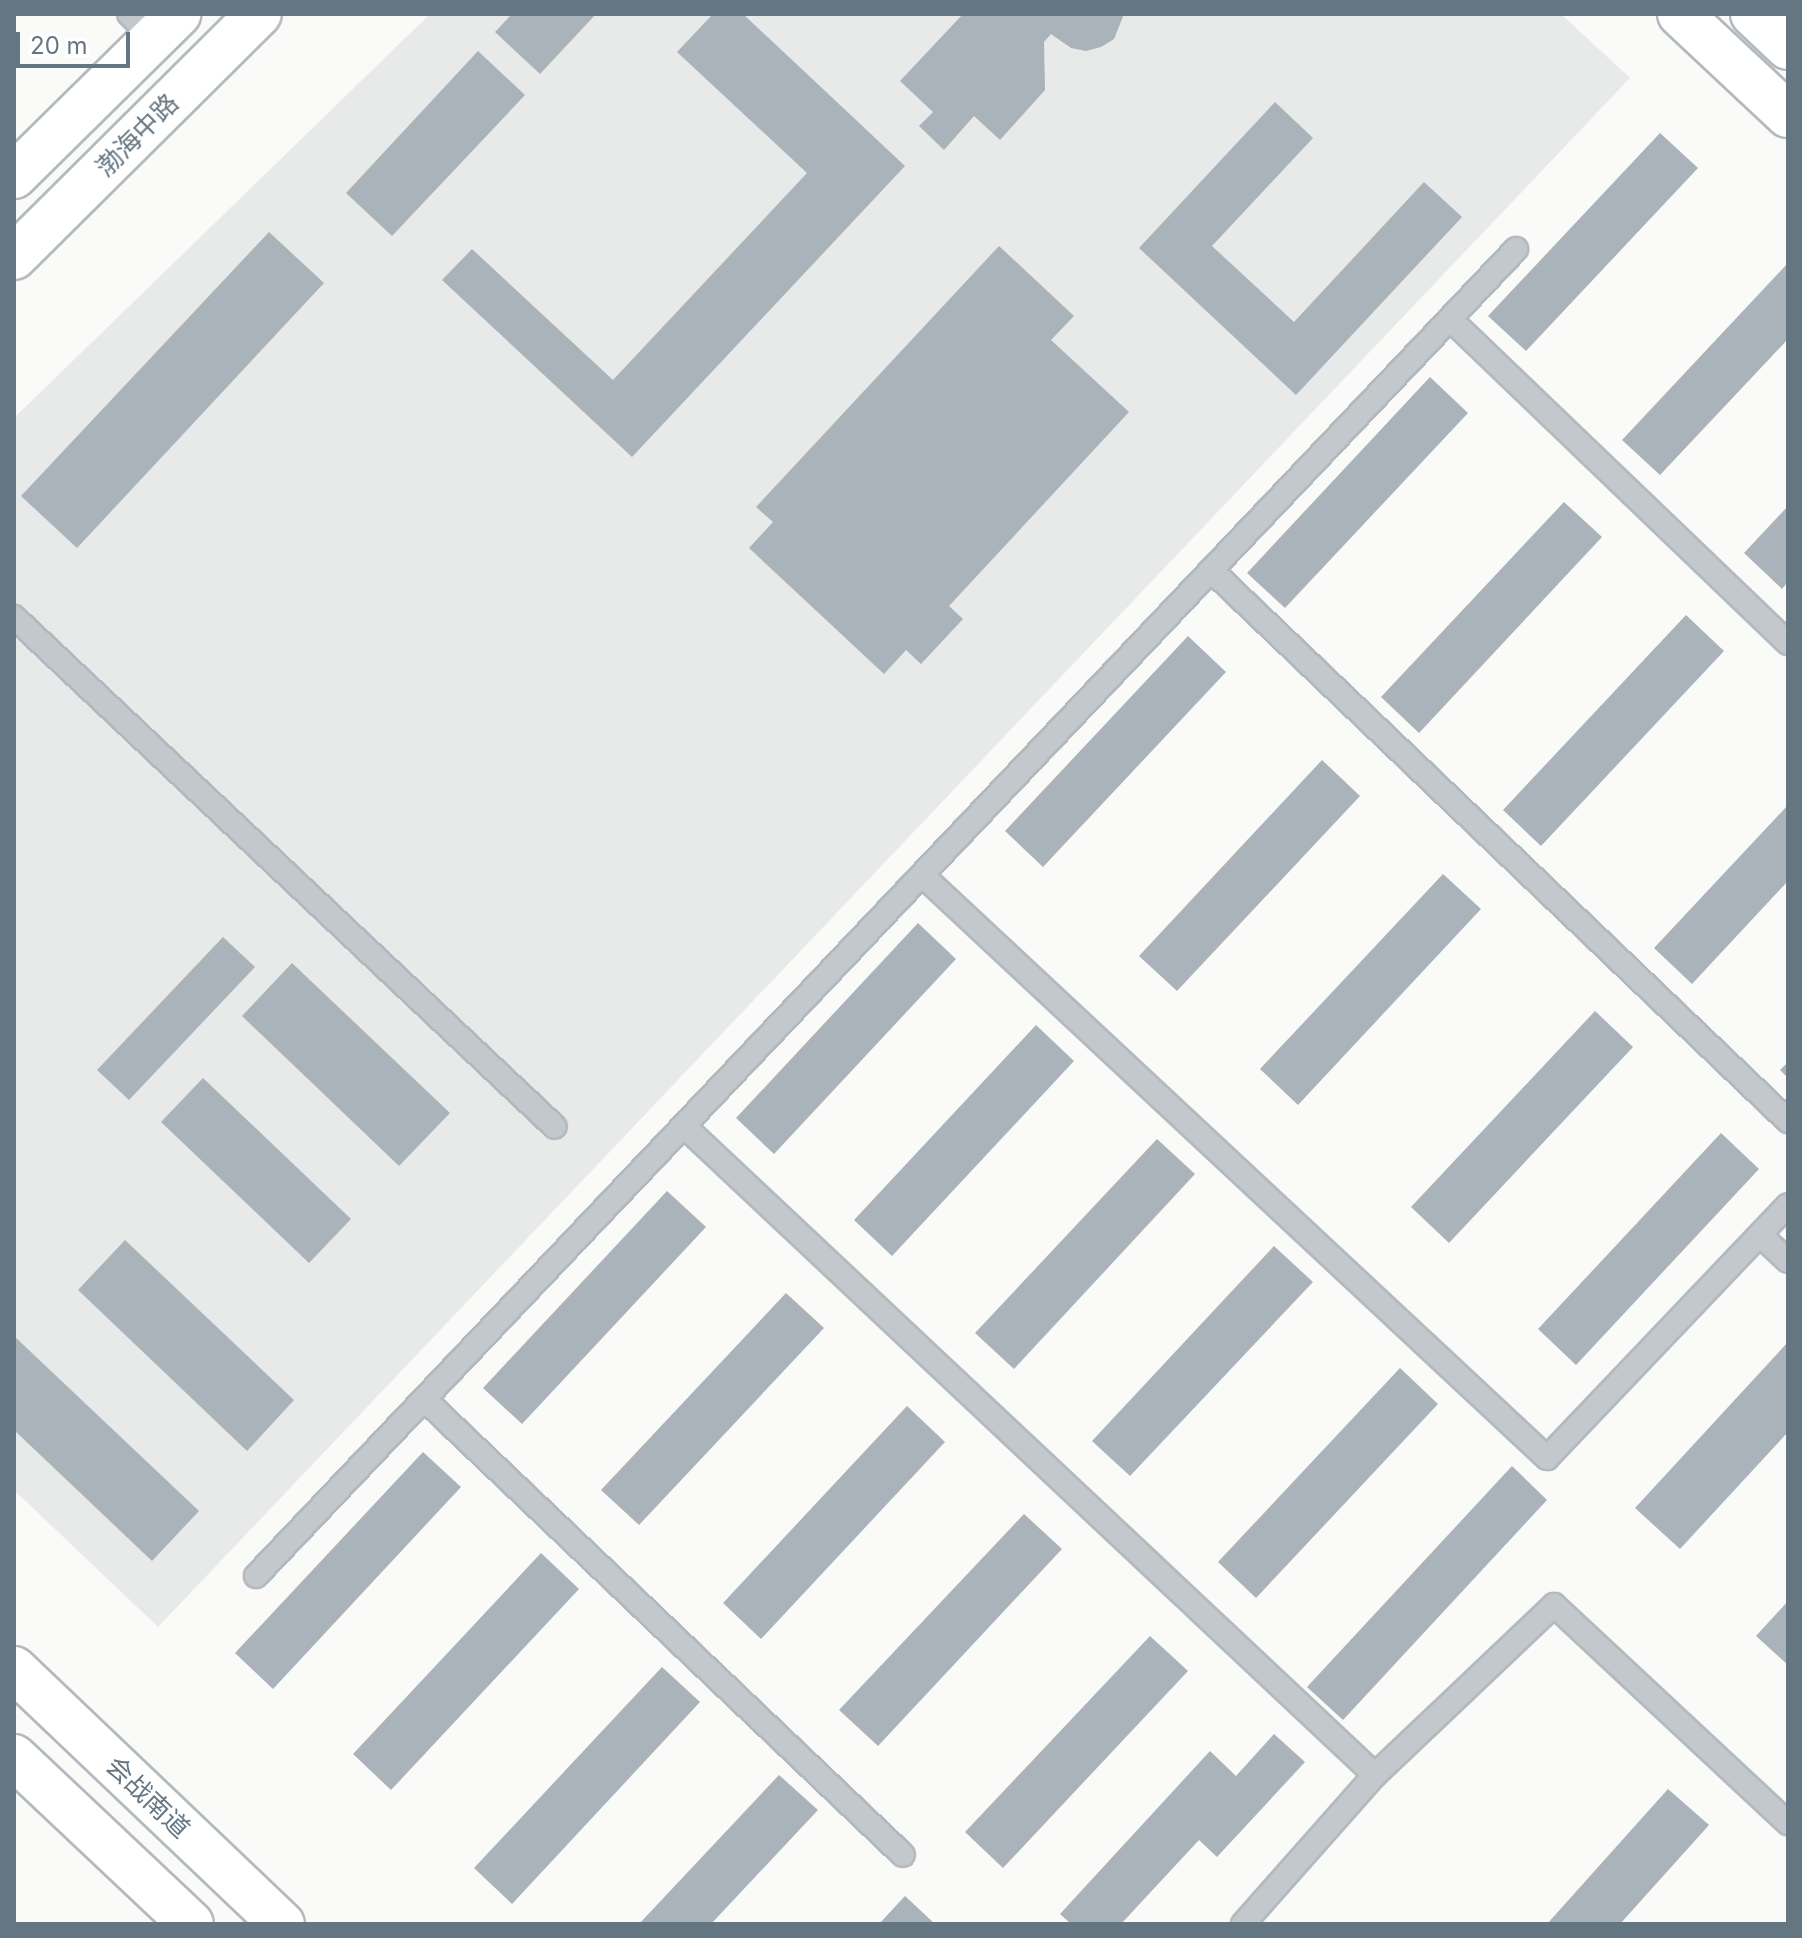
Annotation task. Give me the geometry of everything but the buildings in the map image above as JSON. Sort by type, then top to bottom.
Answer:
[{"type":"main road","name":"渤海中路","points":[[14,257],[259,14]]},
{"type":"main road","points":[[1680,14],[1788,115]]},
{"type":"main road","points":[[1753,14],[1788,47]]},
{"type":"main road","points":[[14,176],[154,22]]},
{"type":"main road","name":"会战南道","points":[[14,1669],[282,1924]]},
{"type":"main road","points":[[14,1757],[191,1924]]},
{"type":"lane","points":[[256,1576],[1516,249]]},
{"type":"lane","points":[[1450,319],[1788,643]]},
{"type":"lane","points":[[1211,570],[1788,1121]]},
{"type":"lane","points":[[14,617],[555,1127]]},
{"type":"lane","points":[[922,875],[1547,1458],[1788,1205]]},
{"type":"lane","points":[[684,1126],[1375,1775]]},
{"type":"lane","points":[[1760,1235],[1788,1261]]},
{"type":"lane","points":[[424,1399],[903,1855]]},
{"type":"lane","points":[[1243,1924],[1375,1775],[1554,1605],[1788,1823]]},
{"type":"shaded area","points":[[430,14],[1561,14],[1630,78],[158,1627],[14,1490],[14,418]]}]
